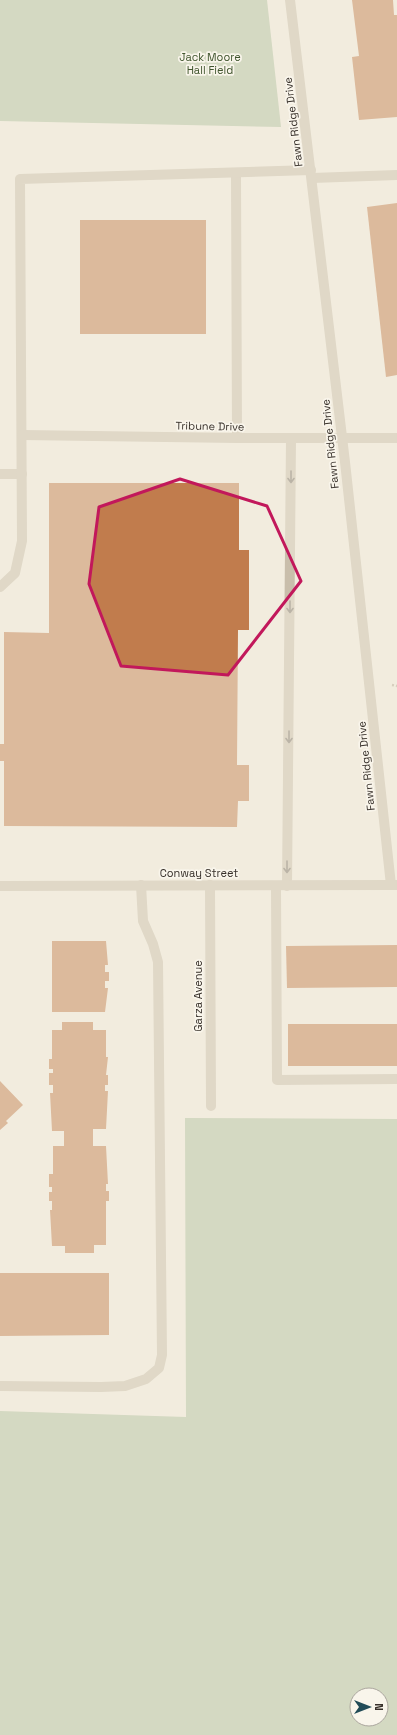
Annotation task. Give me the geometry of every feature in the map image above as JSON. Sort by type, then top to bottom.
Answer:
[{"type":"street","name":"Fawn Ridge Drive","points":[[290,0],[312,174],[394,885]]},
{"type":"street","points":[[236,173],[236,438]]},
{"type":"street","points":[[0,587],[15,573],[22,541],[20,179],[236,173],[397,175]]},
{"type":"street","name":"Tribune Drive","points":[[22,435],[236,438],[397,438]]},
{"type":"street","points":[[287,886],[291,438]]},
{"type":"street","points":[[0,474],[22,474]]},
{"type":"street","points":[[0,1386],[125,1386],[146,1379],[159,1368],[162,1347],[158,962],[153,944],[143,922],[142,885]]},
{"type":"street","name":"Garza Avenue","points":[[210,885],[211,1106]]},
{"type":"street","name":"Conway Street","points":[[0,886],[394,885]]},
{"type":"street","points":[[276,886],[277,1080],[397,1079]]},
{"type":"path","points":[[392,685],[397,686]]},
{"type":"highlighted area","points":[[180,479],[267,506],[301,581],[228,675],[121,666],[89,584],[99,507]]},
{"type":"green space","name":"Jack Moore Hall Field","points":[[0,0],[267,0],[281,127],[0,121]]},
{"type":"green space","points":[[185,1118],[397,1119],[397,1735],[0,1735],[0,1411],[186,1417]]},
{"type":"building","points":[[352,0],[393,0],[394,15],[397,15],[397,117],[359,120],[352,57],[359,56]]},
{"type":"building","points":[[397,203],[397,375],[386,377],[367,207]]},
{"type":"building","points":[[80,220],[206,220],[206,334],[80,334]]},
{"type":"building","points":[[49,483],[239,483],[239,550],[249,550],[249,630],[238,630],[237,765],[249,765],[249,801],[238,801],[237,827],[4,826],[4,761],[0,761],[0,744],[4,744],[4,632],[49,633]]},
{"type":"building","points":[[52,941],[106,941],[108,965],[105,965],[105,972],[109,972],[109,981],[105,981],[105,988],[108,988],[105,1012],[52,1012]]},
{"type":"building","points":[[397,945],[397,987],[287,988],[286,946]]},
{"type":"building","points":[[62,1022],[93,1022],[93,1030],[106,1030],[106,1057],[108,1057],[106,1075],[108,1075],[108,1085],[105,1085],[105,1091],[108,1091],[106,1129],[93,1129],[93,1146],[106,1146],[108,1184],[106,1184],[106,1191],[109,1191],[109,1201],[106,1201],[106,1245],[94,1245],[94,1253],[65,1253],[65,1246],[52,1246],[50,1210],[52,1210],[52,1201],[49,1201],[49,1192],[52,1192],[52,1187],[49,1187],[49,1174],[53,1174],[53,1146],[64,1146],[64,1131],[52,1131],[50,1093],[53,1093],[53,1085],[49,1085],[49,1073],[53,1073],[53,1069],[49,1069],[49,1059],[52,1059],[52,1030],[62,1030]]},
{"type":"building","points":[[288,1024],[397,1024],[397,1066],[288,1066]]},
{"type":"building","points":[[0,1081],[23,1105],[6,1121],[8,1123],[0,1130]]},
{"type":"building","points":[[0,1273],[109,1273],[109,1335],[0,1336]]}]
